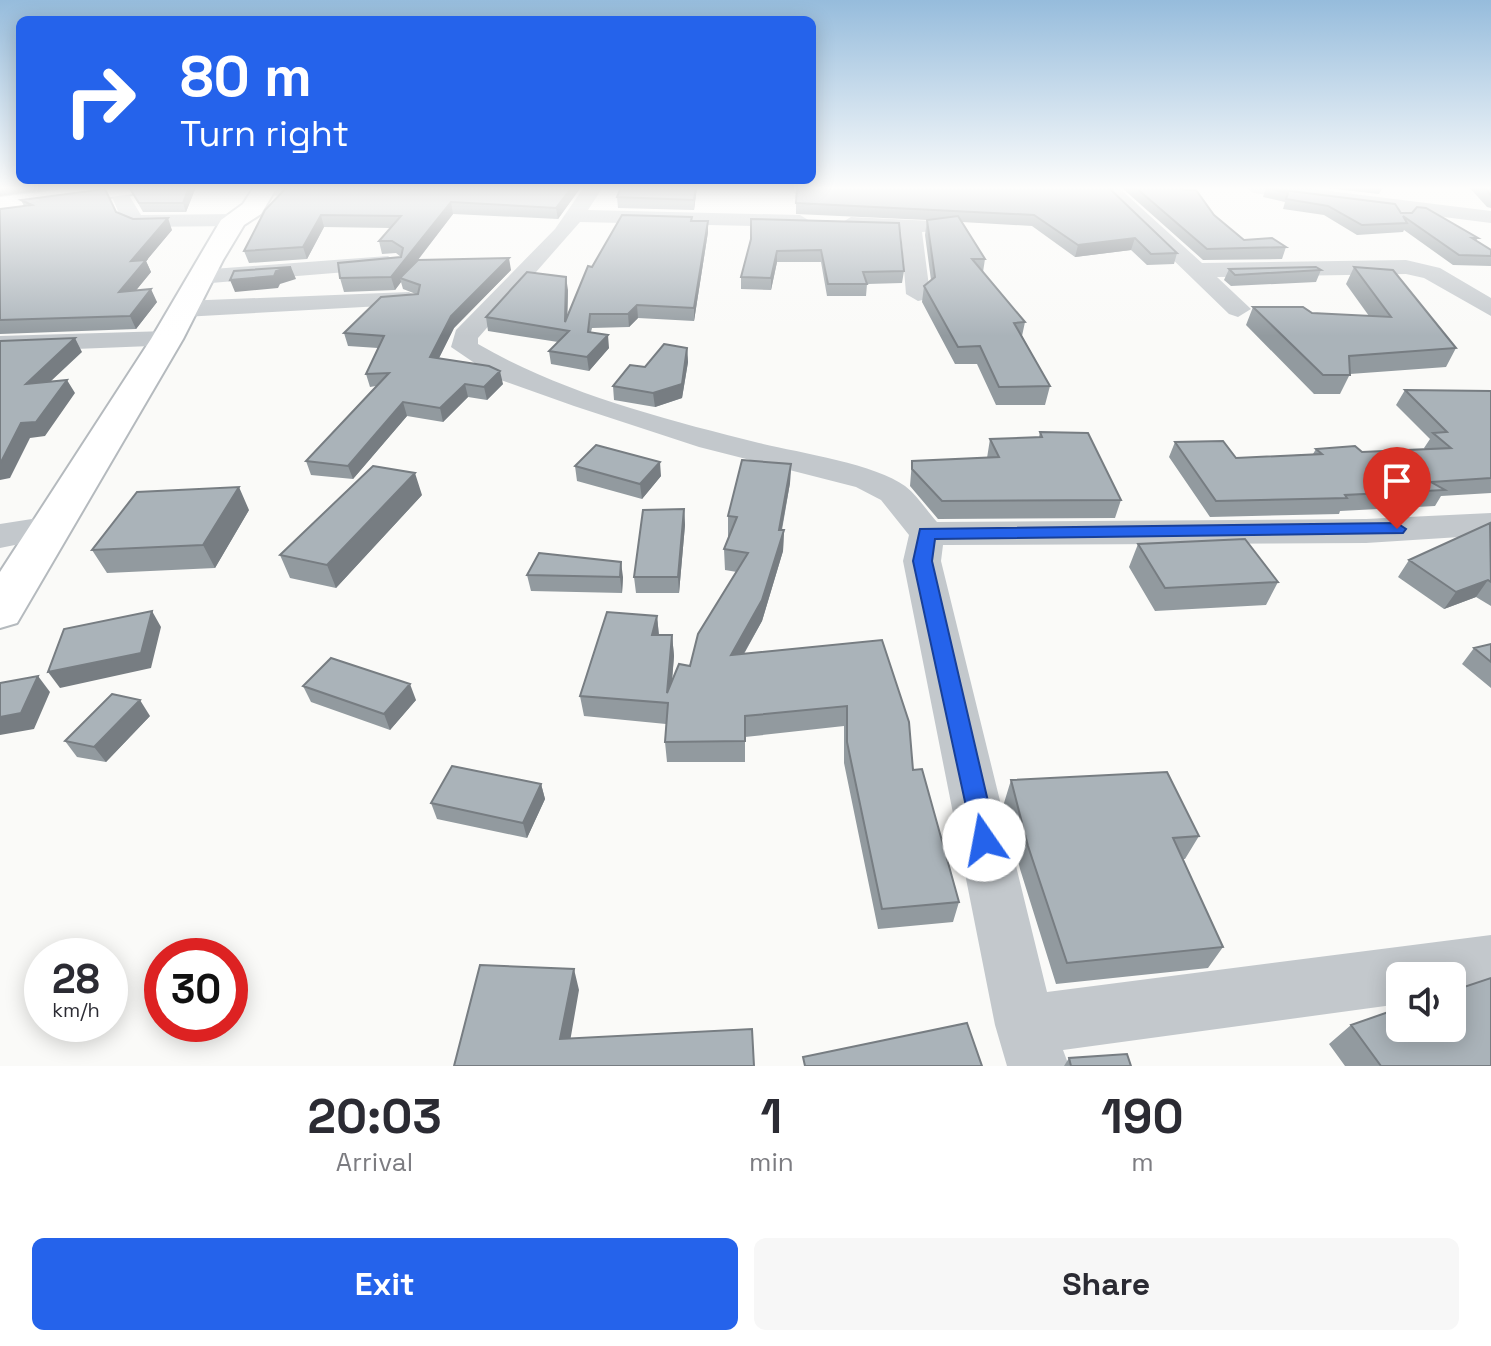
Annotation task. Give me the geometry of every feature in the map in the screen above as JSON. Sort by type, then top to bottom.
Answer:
[{"type":"main road","points":[[0,611],[226,237]]},
{"type":"street","points":[[559,237],[465,336],[464,347],[508,373],[584,400],[754,452],[868,480],[893,493],[927,534]]},
{"type":"street","points":[[912,237],[918,294]]},
{"type":"street","points":[[1160,237],[1238,309]]},
{"type":"street","points":[[0,344],[394,263]]},
{"type":"street","points":[[1196,270],[1406,267],[1432,273],[1491,308]]},
{"type":"street","points":[[183,308],[409,299]]},
{"type":"street","points":[[927,534],[1366,531],[1491,524]]},
{"type":"street","points":[[0,536],[51,527]]},
{"type":"street","points":[[927,534],[922,561],[1031,1046],[1491,963]]},
{"type":"building","points":[[0,237],[152,237],[131,261],[146,260],[119,292],[151,289],[130,316],[0,320]]},
{"type":"building","points":[[251,237],[309,237],[303,247],[244,251]]},
{"type":"building","points":[[383,237],[423,237],[391,277],[340,278],[338,263],[401,257],[403,248],[392,241],[379,241]]},
{"type":"building","points":[[609,237],[705,237],[694,308],[637,305],[628,314],[590,314],[588,332],[608,335],[587,357],[549,351],[569,331],[486,317],[527,272],[566,277],[565,322],[588,266],[592,267]]},
{"type":"building","points":[[900,237],[904,271],[863,272],[867,284],[828,284],[821,250],[777,251],[771,278],[741,277],[751,239]]},
{"type":"building","points":[[929,237],[971,237],[985,259],[972,259],[1025,322],[1014,323],[1050,386],[999,387],[980,346],[958,347],[924,286],[935,277]]},
{"type":"building","points":[[1066,237],[1160,237],[1177,253],[1151,254],[1135,238],[1078,245]]},
{"type":"building","points":[[1193,237],[1240,237],[1244,240],[1272,238],[1286,247],[1207,249]]},
{"type":"building","points":[[1433,237],[1476,237],[1478,238],[1472,238],[1491,250],[1491,256],[1459,255]]},
{"type":"building","points":[[509,258],[451,316],[430,357],[489,366],[500,371],[484,387],[465,384],[440,408],[403,402],[348,466],[306,461],[389,373],[366,374],[384,336],[344,333],[381,297],[418,294],[420,285],[400,278],[418,260]]},
{"type":"building","points":[[291,267],[276,271],[274,276],[230,280],[234,271]]},
{"type":"building","points":[[1316,267],[1321,270],[1235,275],[1229,269]]},
{"type":"building","points":[[1354,267],[1393,270],[1456,348],[1349,356],[1350,375],[1323,375],[1253,307],[1303,307],[1312,313],[1391,317]]},
{"type":"building","points":[[75,338],[26,384],[67,380],[36,422],[21,423],[0,464],[0,341]]},
{"type":"building","points":[[664,344],[687,348],[682,384],[653,393],[613,386],[630,365],[645,367]]},
{"type":"building","points":[[1405,390],[1491,391],[1491,478],[1431,482],[1445,490],[1345,495],[1347,498],[1216,501],[1175,442],[1223,441],[1236,458],[1322,454],[1316,449],[1355,446],[1362,452],[1451,448],[1433,433],[1447,432]]},
{"type":"building","points":[[1040,432],[1088,433],[1121,500],[942,501],[912,469],[912,461],[999,457],[990,439],[1042,437]]},
{"type":"building","points":[[596,445],[660,462],[640,484],[575,466]]},
{"type":"building","points":[[742,460],[791,464],[779,530],[784,530],[762,600],[731,655],[882,640],[909,722],[913,770],[922,769],[959,902],[882,909],[847,742],[847,706],[745,716],[745,741],[665,742],[668,703],[580,696],[607,612],[657,616],[652,635],[672,635],[667,693],[679,664],[690,666],[698,634],[748,553],[724,549],[737,517],[728,516]]},
{"type":"building","points":[[373,466],[415,473],[327,565],[280,555]]},
{"type":"building","points":[[239,487],[203,545],[92,550],[137,492]]},
{"type":"building","points":[[684,509],[678,577],[634,577],[643,510]]},
{"type":"building","points":[[1490,523],[1491,582],[1488,580],[1456,592],[1409,560]]},
{"type":"building","points":[[1245,539],[1278,582],[1165,588],[1138,544]]},
{"type":"building","points":[[539,553],[621,562],[620,577],[527,575]]},
{"type":"building","points":[[152,611],[141,653],[48,672],[64,629]]},
{"type":"building","points":[[1491,644],[1491,662],[1474,648]]},
{"type":"building","points":[[331,658],[410,684],[384,714],[303,686]]},
{"type":"building","points":[[38,676],[21,713],[0,717],[0,683]]},
{"type":"building","points":[[112,694],[140,700],[94,747],[65,741]]},
{"type":"building","points":[[452,766],[541,784],[523,823],[431,803]]},
{"type":"building","points":[[1167,772],[1199,836],[1173,838],[1223,947],[1067,963],[1028,846],[1011,780]]},
{"type":"building","points":[[480,965],[574,969],[560,1039],[752,1029],[754,1066],[454,1066]]},
{"type":"building","points":[[1491,978],[1491,1066],[1381,1066],[1351,1025],[1386,1013],[1386,1042],[1466,1042],[1466,986]]},
{"type":"building","points":[[967,1023],[982,1066],[805,1066],[803,1057]]},
{"type":"building","points":[[1127,1054],[1131,1066],[1071,1066],[1069,1058]]},
{"type":"route","points":[[984,840],[922,561],[927,534],[1397,529]]}]
